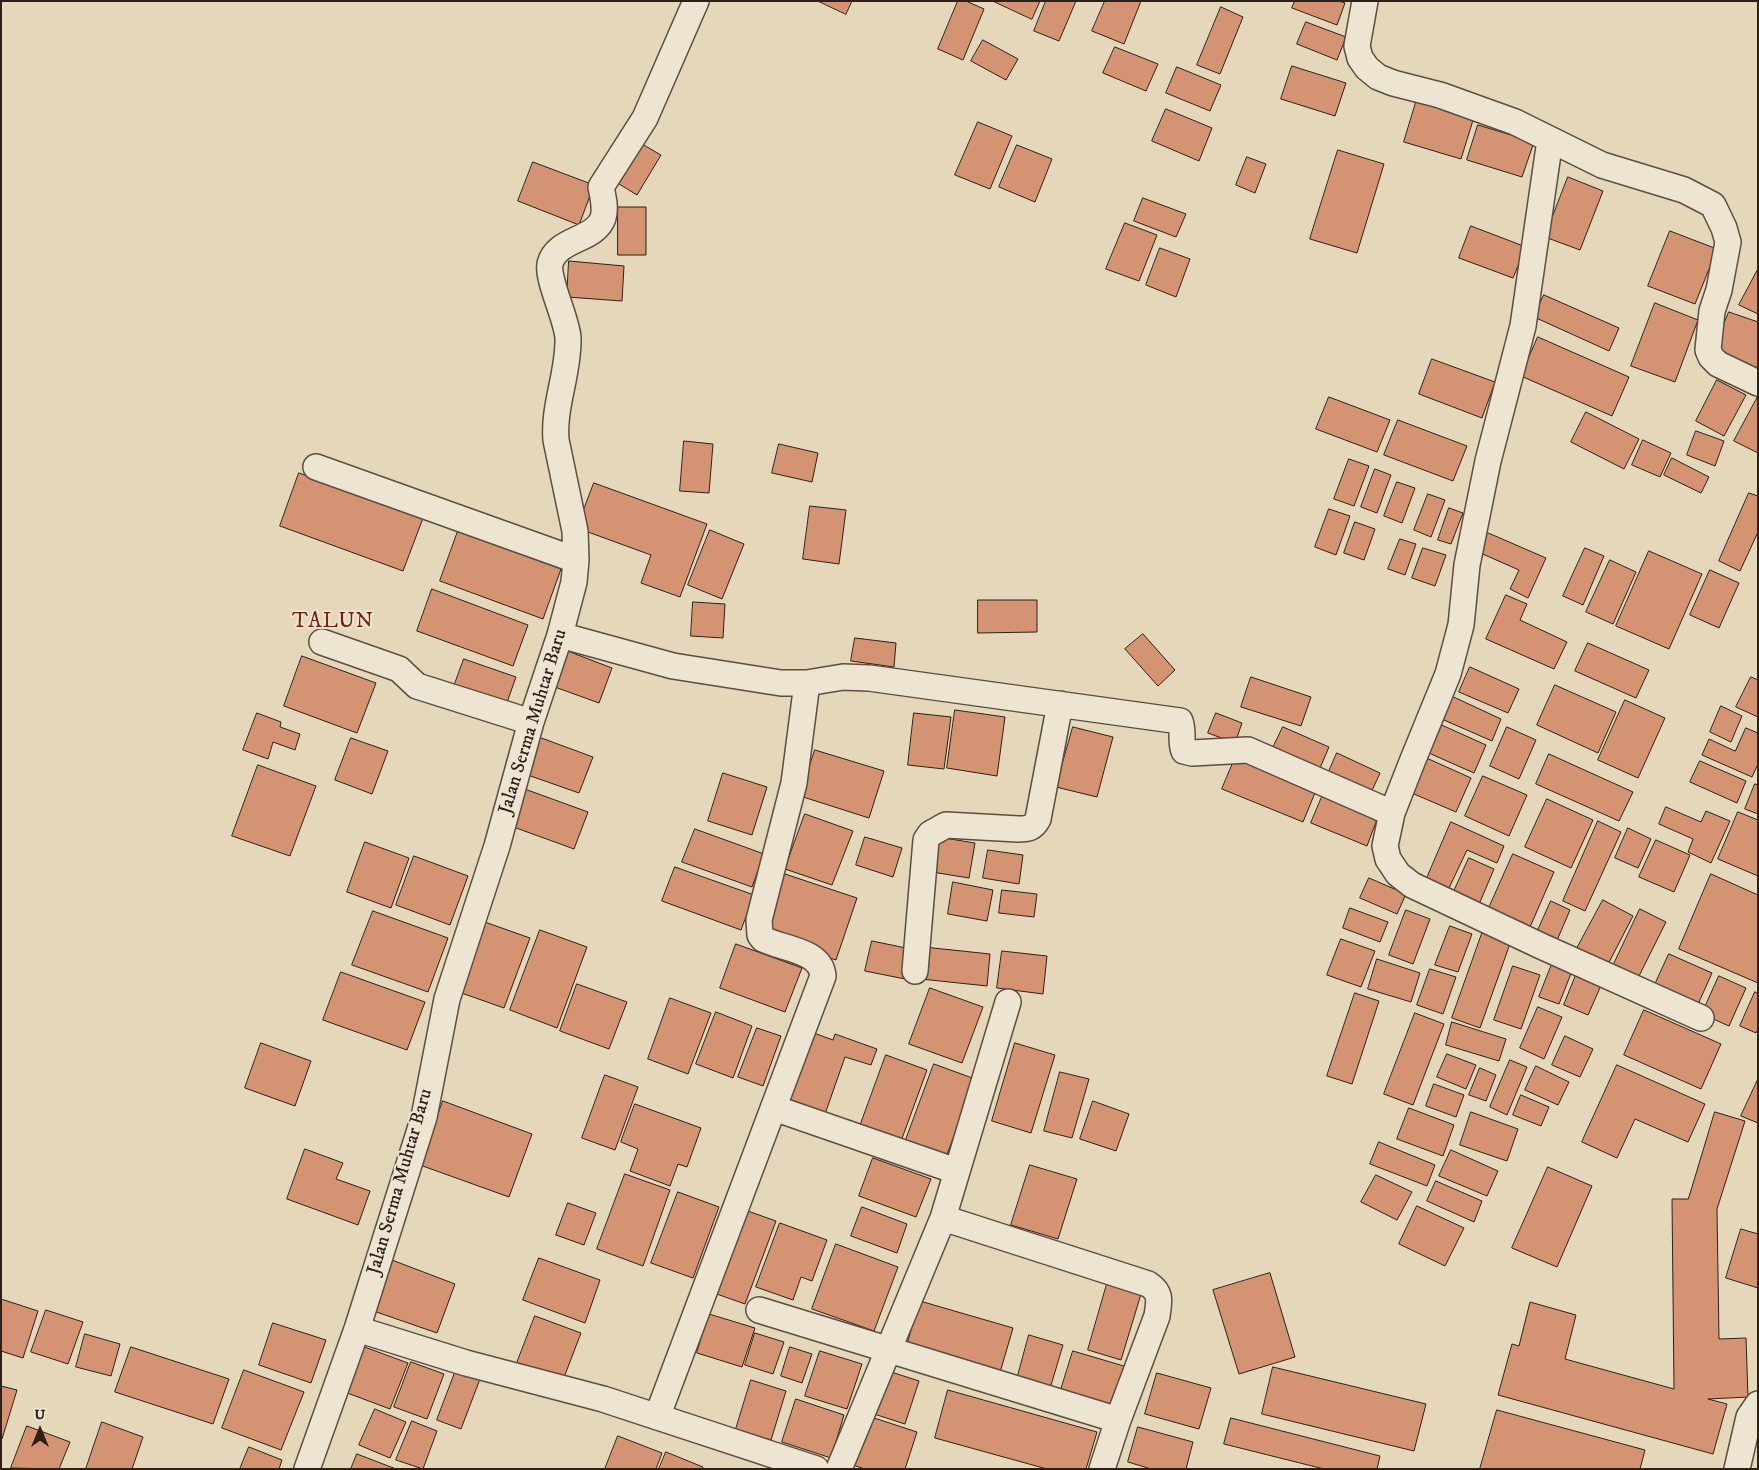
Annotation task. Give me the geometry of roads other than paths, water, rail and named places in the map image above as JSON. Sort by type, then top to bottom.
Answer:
[{"type":"street","name":"Jalan Serma Muhtar Baru","points":[[308,1469],[357,1329],[424,1117],[447,999],[497,846],[531,722],[560,636],[574,582],[576,560],[575,532],[556,440],[555,425],[565,373],[568,336],[550,264],[556,253],[596,228],[603,217],[604,206],[601,187],[645,118],[696,1]]},
{"type":"street","points":[[1365,1],[1357,46],[1360,58],[1366,68],[1378,77],[1393,83],[1440,95],[1506,119],[1602,165],[1684,190],[1713,205],[1724,228],[1728,242],[1723,272],[1712,311],[1708,350],[1711,357],[1718,364],[1758,383]]},
{"type":"street","points":[[1550,140],[1523,326],[1488,461],[1467,565],[1461,625],[1448,674],[1392,814],[1385,846],[1388,860],[1398,874],[1412,885],[1701,1018]]},
{"type":"street","points":[[316,467],[576,560]]},
{"type":"street","points":[[560,636],[673,666],[781,683],[807,682],[843,677],[869,678],[1180,721],[1184,731],[1182,745],[1184,751],[1192,753],[1248,750],[1392,814]]},
{"type":"street","points":[[322,642],[399,669],[417,686],[531,722]]},
{"type":"street","points":[[656,1417],[774,1108],[822,976],[822,969],[811,956],[762,939],[760,928],[760,920],[794,783],[807,682]]},
{"type":"street","points":[[915,971],[926,840],[930,834],[946,825],[1018,829],[1027,829],[1034,826],[1038,819],[1060,704]]},
{"type":"street","points":[[839,1469],[943,1218],[1008,1002]]},
{"type":"street","points":[[774,1108],[956,1172]]},
{"type":"street","points":[[943,1218],[1148,1284],[1156,1289],[1158,1295],[1157,1316],[1118,1420],[1102,1469]]},
{"type":"street","points":[[759,1310],[1118,1420]]},
{"type":"street","points":[[357,1329],[466,1363],[603,1399],[816,1469]]},
{"type":"street","points":[[1737,1469],[1749,1417],[1758,1404]]},
{"type":"district","name":"TALUN","points":[[333,623]]}]
